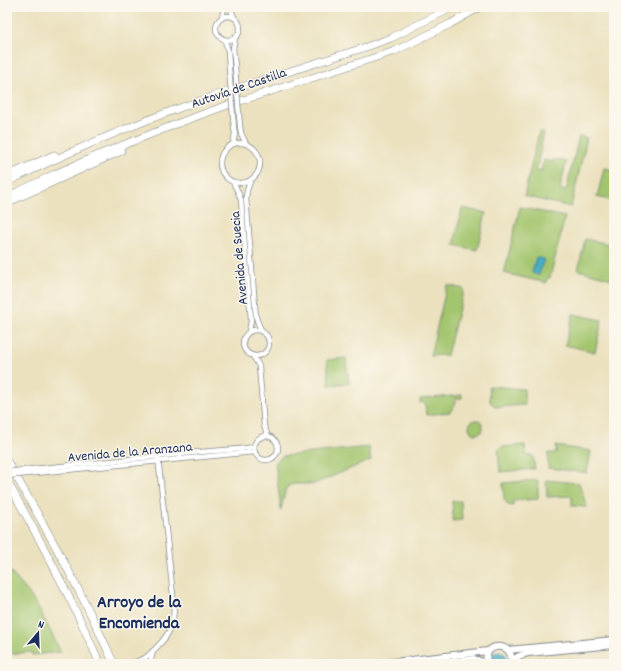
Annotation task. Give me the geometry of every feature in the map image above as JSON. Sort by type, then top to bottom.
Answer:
[{"type":"highway","name":"Autovía de Castilla","points":[[7,182],[142,123],[222,93],[391,38],[453,7]]},
{"type":"highway","name":"Autovía de Castilla","points":[[9,200],[53,175],[103,153],[184,121],[225,106],[395,51],[450,24],[480,7]]},
{"type":"highway","points":[[7,176],[107,133],[142,123]]},
{"type":"highway","points":[[7,207],[9,200]]},
{"type":"highway","points":[[7,461],[56,544],[115,664],[123,664]]},
{"type":"highway","points":[[7,481],[45,549],[100,664]]},
{"type":"highway","points":[[377,664],[476,653],[488,651],[494,647],[500,646],[508,650],[614,640]]},
{"type":"highway","points":[[511,663],[520,656],[528,653],[614,645]]},
{"type":"highway","points":[[508,650],[511,663]]},
{"type":"highway","points":[[429,664],[474,659],[486,664],[488,651]]},
{"type":"street","points":[[222,18],[224,7]]},
{"type":"street","points":[[230,7],[241,28],[233,48],[232,68],[235,134],[233,144]]},
{"type":"street","points":[[234,17],[230,16],[222,18],[217,23],[216,30],[219,37],[225,40],[232,40],[236,38]]},
{"type":"street","points":[[225,40],[232,68],[241,133],[246,144]]},
{"type":"street","points":[[233,144],[246,144],[256,150],[259,155],[260,166],[258,172],[255,177],[245,183],[233,182],[224,175],[222,171],[220,166],[222,155],[225,150],[233,144]]},
{"type":"street","name":"Avenida de Suecia","points":[[251,180],[246,198],[256,318],[262,332]]},
{"type":"street","name":"Avenida de Suecia","points":[[233,182],[241,200],[251,320],[249,332]]},
{"type":"street","points":[[253,356],[262,354],[268,347],[268,338],[262,332],[249,332],[245,338],[244,345],[246,351],[253,356],[259,366]]},
{"type":"street","points":[[262,354],[259,366],[265,428],[268,436]]},
{"type":"street","points":[[263,436],[265,428]]},
{"type":"street","points":[[263,436],[268,436],[274,439],[278,444],[279,450],[276,457],[265,461],[258,458],[254,449],[256,441],[263,436]]},
{"type":"street","name":"Avenida de la Aranzana","points":[[7,472],[34,471],[254,449]]},
{"type":"street","points":[[130,664],[145,658],[153,651],[165,639],[173,622],[174,604],[159,459]]},
{"type":"street","name":"Avenida de la Aranzana","points":[[7,476],[34,471]]},
{"type":"street","points":[[150,664],[153,651]]},
{"type":"street","points":[[143,664],[145,658]]},
{"type":"green space","points":[[539,132],[544,133],[536,170],[541,171],[544,160],[553,162],[554,159],[566,162],[560,189],[566,191],[579,136],[587,138],[571,207],[524,196]]},
{"type":"green space","points":[[604,168],[614,170],[614,201],[597,197]]},
{"type":"green space","points":[[520,207],[565,217],[550,278],[547,278],[546,283],[504,273]]},
{"type":"green space","points":[[462,208],[486,213],[477,250],[454,245]]},
{"type":"green space","points":[[585,239],[614,245],[614,269],[612,279],[578,270]]},
{"type":"green space","points":[[447,285],[464,289],[447,355],[430,356]]},
{"type":"green space","points":[[573,314],[602,320],[595,352],[565,345]]},
{"type":"green space","points":[[346,358],[349,383],[329,385],[327,360]]},
{"type":"green space","points":[[489,386],[524,389],[525,405],[496,407],[490,402]]},
{"type":"green space","points":[[462,395],[462,398],[455,399],[455,405],[450,412],[428,415],[426,414],[425,404],[423,402],[420,403],[420,399]]},
{"type":"green space","points":[[476,420],[481,422],[483,427],[481,432],[476,434],[471,432],[469,427],[471,422]]},
{"type":"green space","points":[[525,445],[526,455],[533,456],[535,469],[500,472],[498,451],[501,447]]},
{"type":"green space","points":[[556,446],[591,451],[587,473],[548,468],[548,453],[556,453]]},
{"type":"green space","points":[[369,447],[371,460],[314,484],[290,485],[286,488],[281,510],[275,463],[282,456]]},
{"type":"green space","points":[[538,480],[538,499],[513,501],[513,506],[508,505],[504,499],[503,483]]},
{"type":"green space","points":[[546,480],[579,483],[587,507],[572,506],[572,496],[547,497]]},
{"type":"green space","points":[[452,501],[461,501],[462,520],[453,521]]},
{"type":"green space","points":[[7,568],[28,592],[39,609],[61,652],[32,655],[32,652],[7,654]]},
{"type":"water","points":[[536,257],[544,259],[539,275],[532,273]]},
{"type":"water","points":[[498,651],[503,652],[506,655],[506,664],[491,664],[491,656]]},
{"type":"district","name":"Arroyo de la Encomienda","points":[[139,613]]}]
